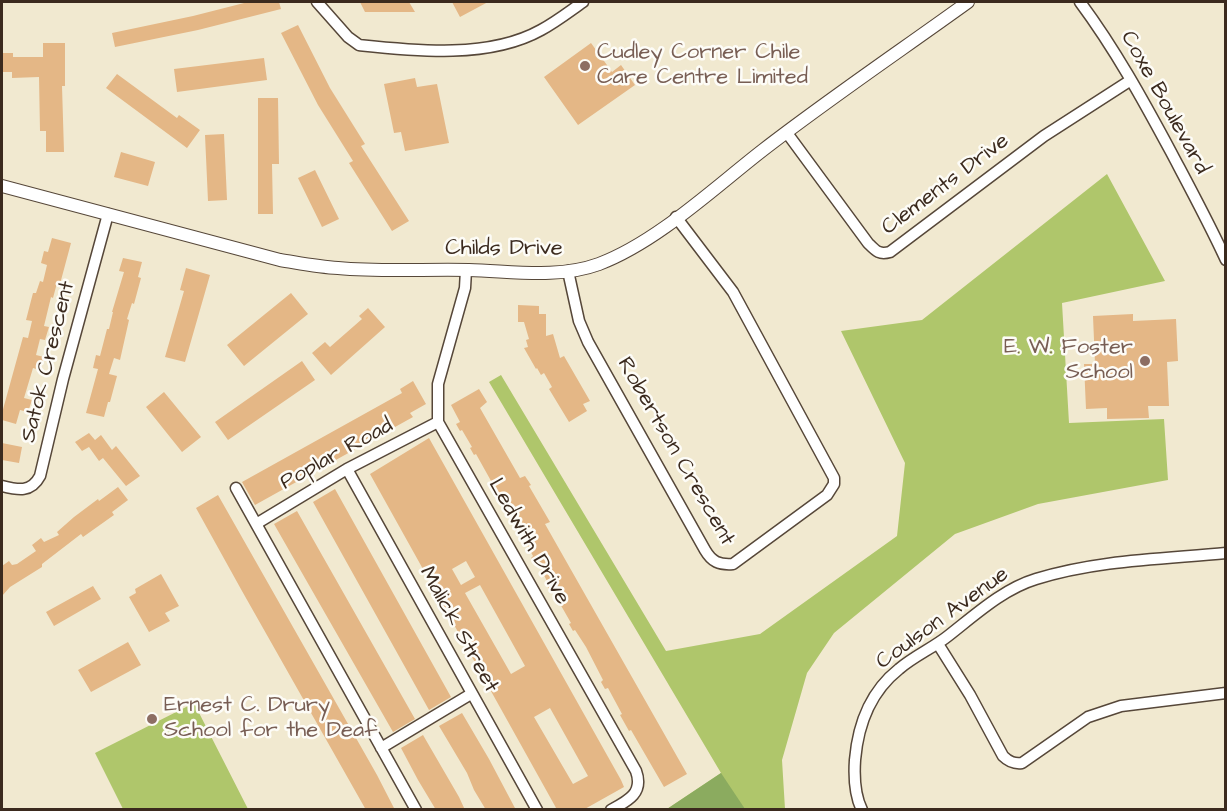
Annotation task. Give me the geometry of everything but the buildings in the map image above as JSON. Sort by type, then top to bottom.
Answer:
[{"type":"street","points":[[317,2],[348,37],[359,45],[453,51],[508,43],[524,38],[541,30],[583,2]]},
{"type":"street","name":"Childs Drive","points":[[2,186],[280,260],[313,265],[338,268],[553,273],[568,271],[598,264],[624,252],[676,218],[787,133],[968,2]]},
{"type":"street","name":"Coxe Boulevard","points":[[1080,2],[1116,53],[1213,231],[1226,260]]},
{"type":"street","name":"Clements Drive","points":[[787,133],[868,243],[877,252],[883,254],[890,252],[1044,136],[1131,80]]},
{"type":"street","name":"Satok Crescent","points":[[2,486],[20,491],[26,490],[36,483],[40,476],[63,379],[108,214]]},
{"type":"street","name":"Robertson Crescent","points":[[568,271],[579,321],[588,342],[705,550],[714,562],[733,564],[827,495],[834,484],[834,478],[733,292],[676,218]]},
{"type":"street","name":"Ledwith Drive","points":[[466,270],[465,288],[438,384],[438,422],[636,771],[638,787],[633,797],[611,810]]},
{"type":"street","name":"Poplar Road","points":[[256,524],[347,469],[438,422]]},
{"type":"street","name":"Malick Street","points":[[347,469],[537,810]]},
{"type":"street","points":[[236,488],[416,810]]},
{"type":"street","name":"Coulson Avenue","points":[[862,810],[856,792],[856,739],[875,694],[899,668],[938,644],[988,604],[1033,580],[1072,569],[1226,553]]},
{"type":"street","points":[[938,644],[970,695],[1003,756],[1015,764],[1022,763],[1040,752],[1088,717],[1121,706],[1226,693]]},
{"type":"street","points":[[381,748],[471,694]]},
{"type":"green space","points":[[1107,174],[1165,281],[1062,303],[1069,423],[1164,419],[1168,480],[1038,504],[955,534],[834,633],[807,673],[782,760],[785,809],[667,809],[721,773],[489,382],[501,375],[666,651],[760,634],[897,536],[905,463],[841,331],[922,320]]},
{"type":"green space","points":[[194,703],[248,809],[123,809],[95,753]]},
{"type":"green space","points":[[721,773],[745,809],[667,809]]},
{"type":"place","name":"Cudley Corner Chile Care Centre Limited","points":[[585,66]]},
{"type":"place","name":"E. W. Foster School","points":[[1145,361]]},
{"type":"place","name":"Ernest C. Drury School for the Deaf","points":[[152,719]]}]
